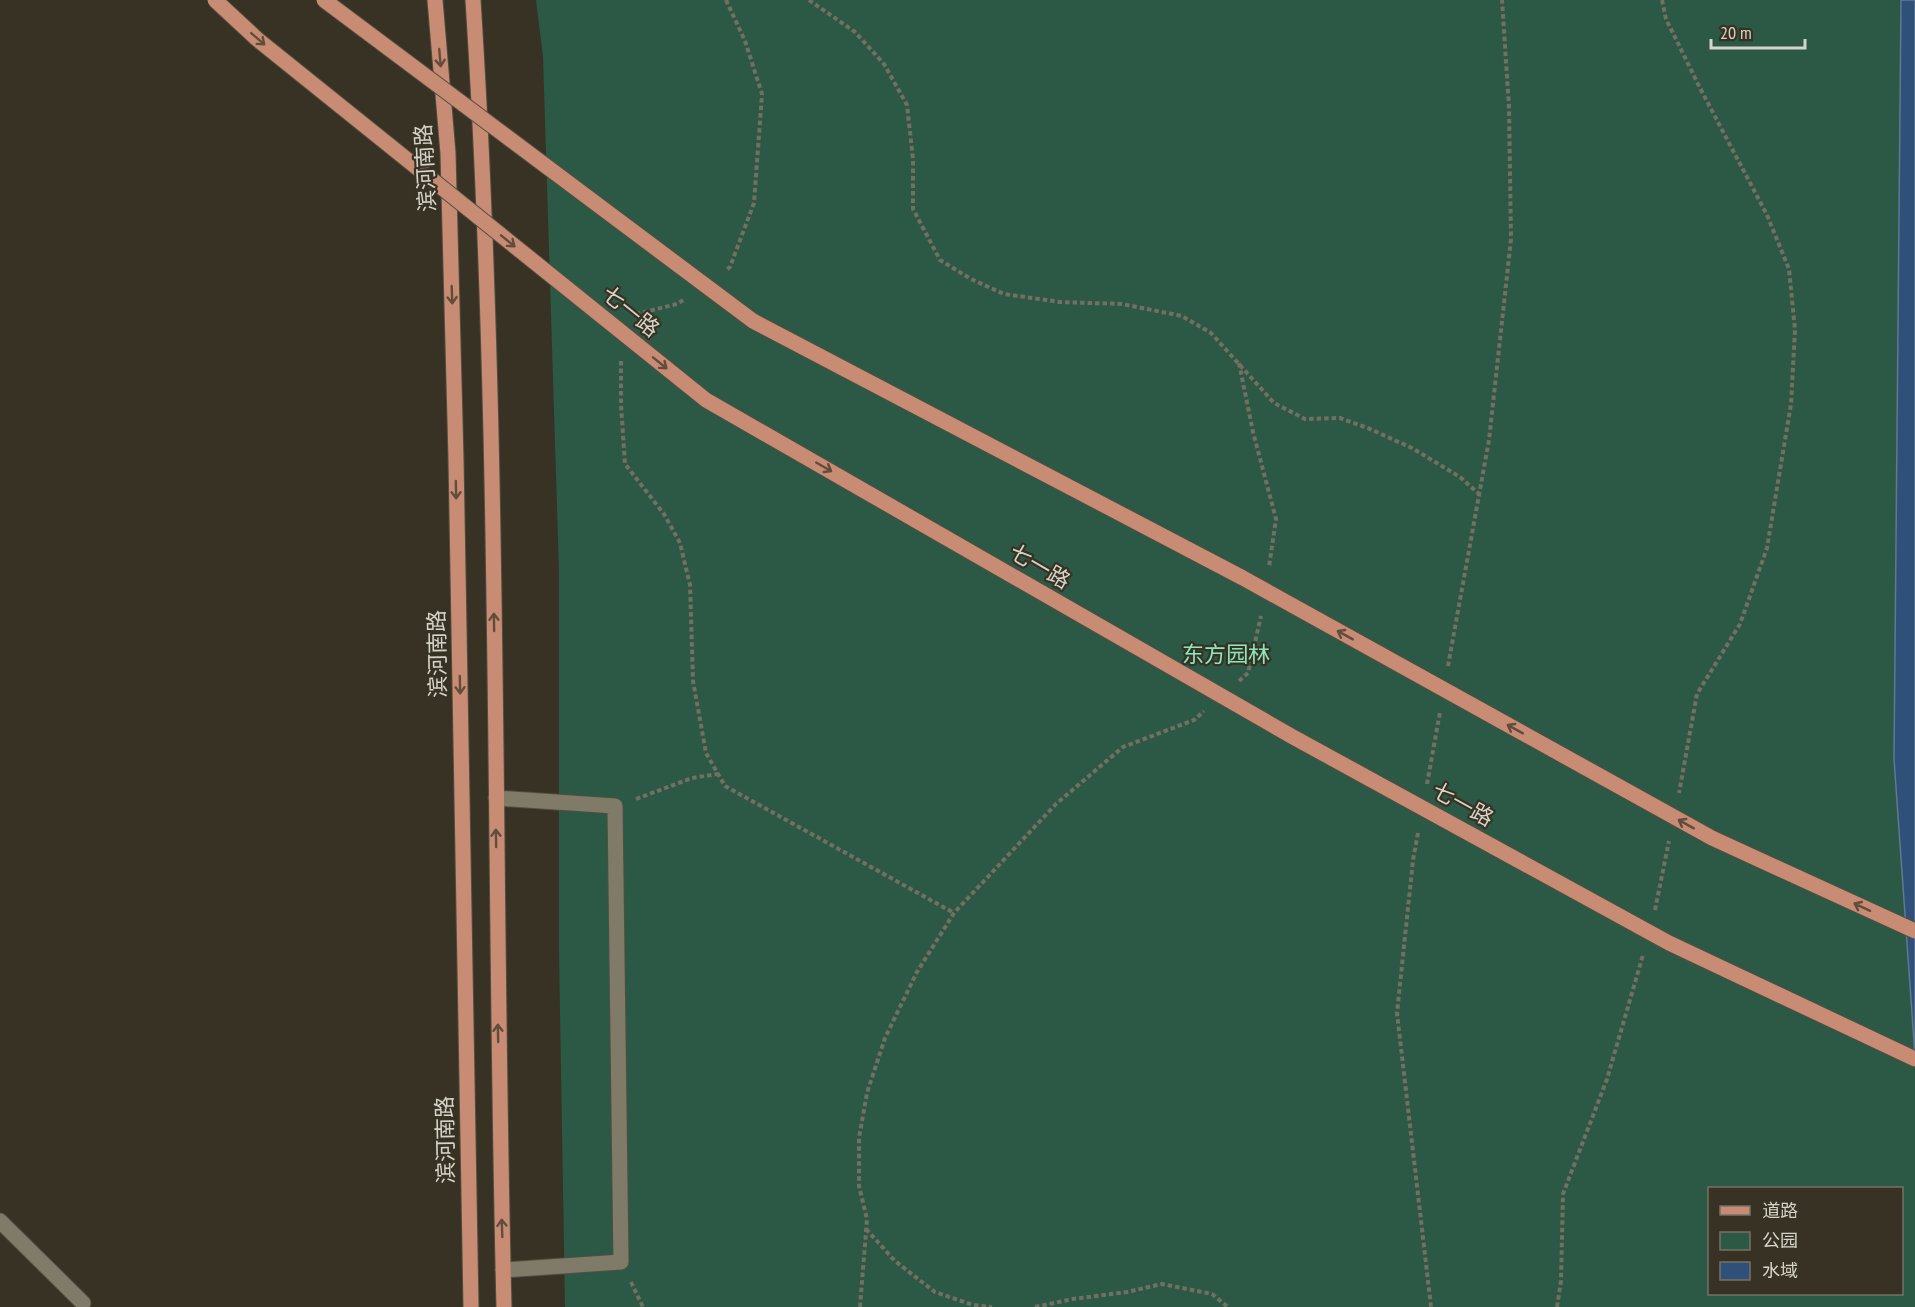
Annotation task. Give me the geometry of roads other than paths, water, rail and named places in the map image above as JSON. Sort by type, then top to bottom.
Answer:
[{"type":"main road","name":"七一路","points":[[214,0],[257,39],[706,399],[1293,737],[1669,943],[1915,1059]]},
{"type":"main road","points":[[324,0],[753,321],[1243,578],[1712,838],[1915,932]]},
{"type":"main road","name":"滨河南路","points":[[435,0],[448,153],[456,459],[471,1307]]},
{"type":"main road","points":[[473,0],[483,150],[492,453],[499,1117],[504,1307]]},
{"type":"street","points":[[496,798],[615,806],[621,1262],[503,1270]]},
{"type":"street","points":[[0,1221],[83,1303]]},
{"type":"water","points":[[1901,0],[1915,0],[1915,1056],[1894,759]]},
{"type":"park label","name":"东方园林","points":[[1226,654]]}]
